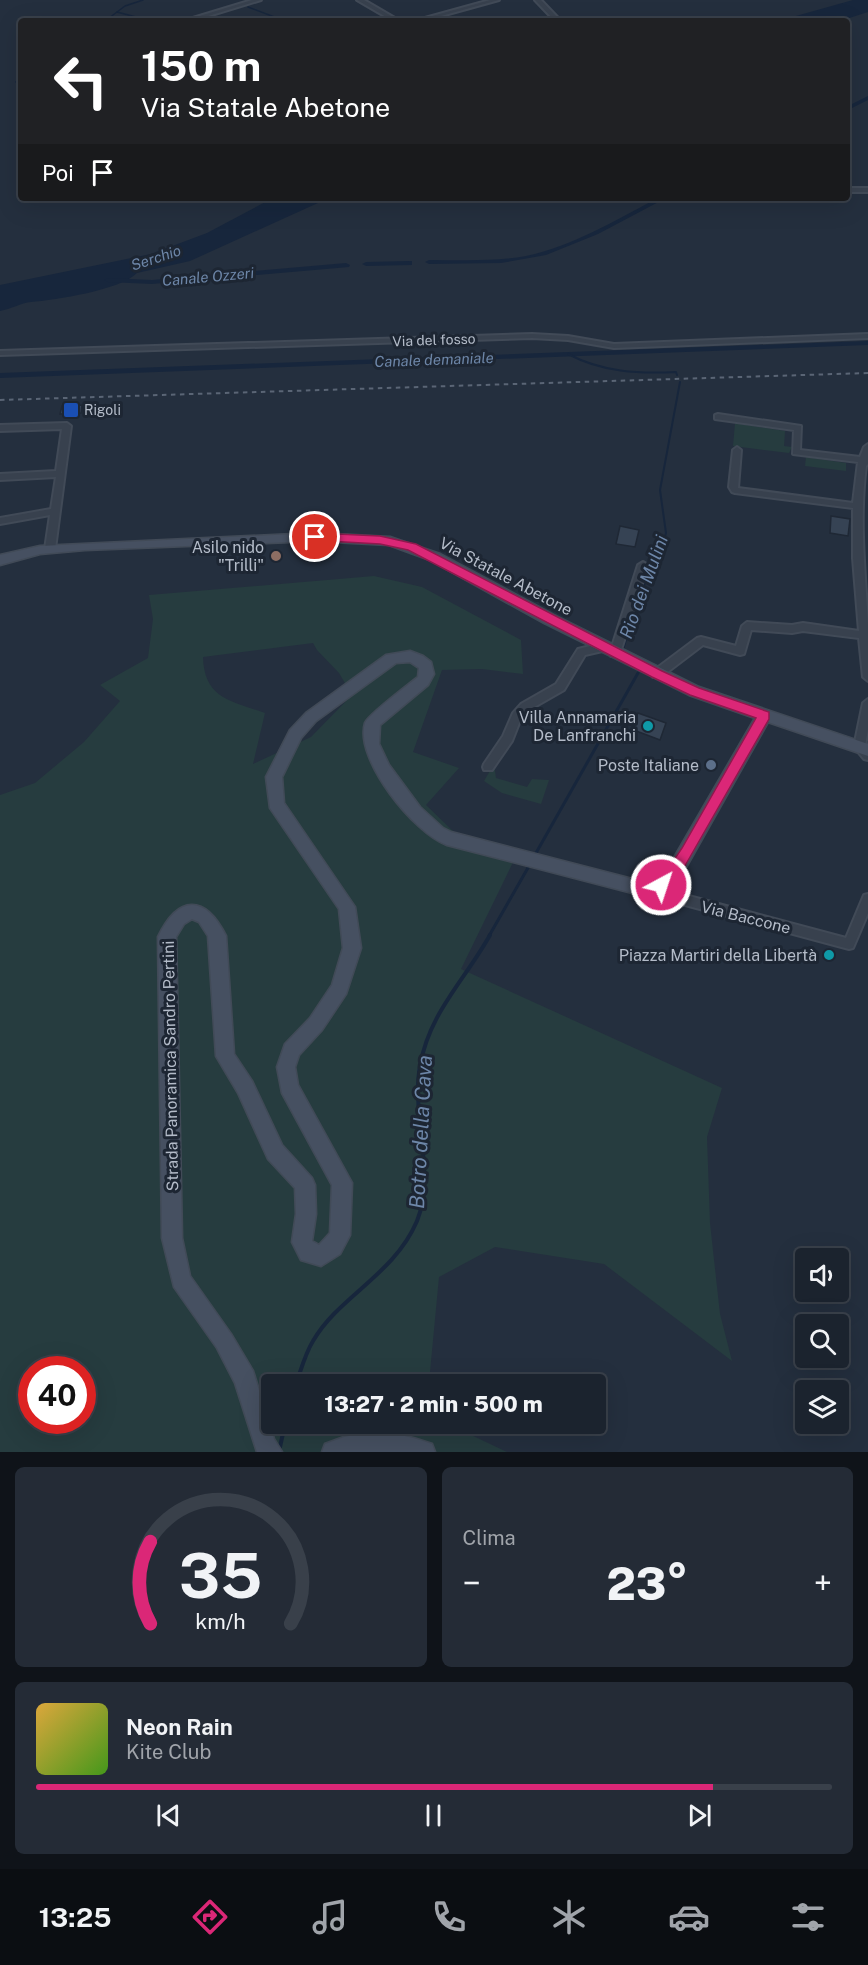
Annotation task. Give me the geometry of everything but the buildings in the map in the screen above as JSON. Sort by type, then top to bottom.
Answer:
[{"type":"street","points":[[196,18],[258,0]]},
{"type":"street","points":[[360,0],[392,18]]},
{"type":"street","points":[[426,18],[463,6],[496,0]]},
{"type":"street","points":[[538,0],[555,18]]},
{"type":"street","points":[[850,190],[868,190]]},
{"type":"street","name":"Via del fosso","points":[[0,353],[532,336],[568,338],[614,346],[868,336]]},
{"type":"street","points":[[718,417],[798,428],[796,452],[865,460]]},
{"type":"street","points":[[0,428],[67,426],[50,549]]},
{"type":"street","points":[[868,447],[857,506],[863,520],[868,677]]},
{"type":"street","points":[[737,450],[733,487],[735,490],[857,506]]},
{"type":"street","points":[[0,477],[60,474]]},
{"type":"street","points":[[0,521],[55,511]]},
{"type":"street","name":"Via Statale Abetone","points":[[0,560],[50,549],[315,537],[390,541],[435,557],[609,650],[694,691],[865,751]]},
{"type":"street","points":[[488,767],[508,738],[517,716],[525,707],[560,687],[582,652],[609,650],[643,565]]},
{"type":"street","points":[[657,674],[701,641],[740,651],[747,626],[792,629],[803,627],[865,635]]},
{"type":"street","name":"Strada Panoramica Sandro Pertini","points":[[271,1452],[265,1445],[245,1379],[224,1341],[181,1280],[172,1238],[167,937],[173,923],[188,912],[200,912],[210,919],[217,936],[225,1056],[245,1088],[274,1152],[290,1165],[305,1185],[306,1214],[302,1242],[308,1253],[321,1256],[333,1247],[340,1235],[342,1183],[289,1087],[286,1067],[291,1050],[316,1024],[340,988],[352,948],[347,907],[276,804],[274,777],[295,734],[322,707],[391,659],[400,656],[417,658],[426,666],[427,674],[423,681],[373,723],[371,745],[391,779],[417,815],[439,835],[447,838],[644,889]]},
{"type":"street","points":[[865,751],[868,703]]},
{"type":"street","points":[[644,889],[661,885],[674,873],[764,716]]},
{"type":"street","name":"Via Baccone","points":[[644,889],[849,944],[868,899]]},
{"type":"street","points":[[333,1452],[345,1446],[376,1442],[424,1452]]},
{"type":"green space","points":[[735,423],[785,431],[784,446],[792,447],[789,453],[733,446]]},
{"type":"green space","points":[[806,457],[846,463],[846,471],[805,466]]},
{"type":"green space","points":[[374,576],[422,587],[521,640],[523,674],[482,669],[442,670],[413,752],[459,768],[426,805],[457,835],[518,852],[461,969],[722,1088],[707,1137],[710,1223],[720,1314],[732,1361],[604,1264],[495,1247],[439,1277],[431,1374],[261,1374],[261,1434],[469,1434],[507,1452],[0,1452],[0,795],[35,783],[84,742],[120,701],[100,685],[148,658],[153,619],[149,595]],"holes":[[[313,643],[339,673],[352,695],[311,737],[253,764],[265,713],[231,701],[214,690],[208,682],[203,657]]]},
{"type":"green space","points":[[494,764],[496,778],[527,787],[532,779],[549,780],[541,804],[502,793],[484,781]]},
{"type":"water","points":[[853,0],[868,0],[868,12],[849,18],[789,18]]},
{"type":"water","name":"Serchio","points":[[267,201],[322,201],[190,261],[137,273],[129,279],[103,289],[27,303],[0,311],[0,285],[151,254],[207,233]]},
{"type":"water","name":"Canale demaniale","points":[[868,341],[868,345],[0,378],[0,373]]},
{"type":"waterway","points":[[117,12],[125,6],[143,0]]},
{"type":"waterway","points":[[248,7],[277,18]]},
{"type":"waterway","points":[[109,18],[117,12]]},
{"type":"waterway","points":[[117,12],[140,18]]},
{"type":"waterway","points":[[18,81],[16,82],[18,83]]},
{"type":"waterway","name":"Canale Ozzeri","points":[[850,107],[868,98]]},
{"type":"waterway","name":"Canale Ozzeri","points":[[429,262],[501,261],[543,254],[579,241],[657,201]]},
{"type":"waterway","name":"Canale Ozzeri","points":[[366,264],[409,263]]},
{"type":"waterway","name":"Canale Ozzeri","points":[[108,280],[152,282],[346,265]]},
{"type":"waterway","name":"Rio dei Mulini","points":[[568,354],[607,368],[648,373],[676,372],[677,375]]},
{"type":"waterway","name":"Rio dei Mulini","points":[[664,540],[666,533],[660,490],[680,382]]},
{"type":"waterway","name":"Rio dei Mulini","points":[[622,651],[639,595],[665,538]]},
{"type":"waterway","name":"Botro della Cava","points":[[536,853],[638,673]]},
{"type":"waterway","name":"Botro della Cava","points":[[489,936],[529,866]]},
{"type":"waterway","name":"Botro della Cava","points":[[300,1374],[308,1351],[324,1325],[395,1256],[417,1221],[424,1184],[418,1104],[420,1066],[431,1030],[440,1013],[490,935]]},
{"type":"waterway","name":"Botro della Cava","points":[[280,1447],[283,1434]]},
{"type":"railway","points":[[0,400],[868,373]]},
{"type":"place","name":"Rigoli","points":[[71,410]]},
{"type":"place","name":"Asilo nido \"Trilli\"","points":[[276,556]]},
{"type":"place","name":"Villa Annamaria De Lanfranchi","points":[[648,726]]},
{"type":"place","name":"Poste Italiane","points":[[711,765]]},
{"type":"place","name":"Piazza Martiri della Libertà","points":[[829,955]]},
{"type":"route","points":[[315,537],[390,541],[411,547],[435,557],[657,674],[694,691],[764,716],[687,852],[669,880],[661,885]]}]
